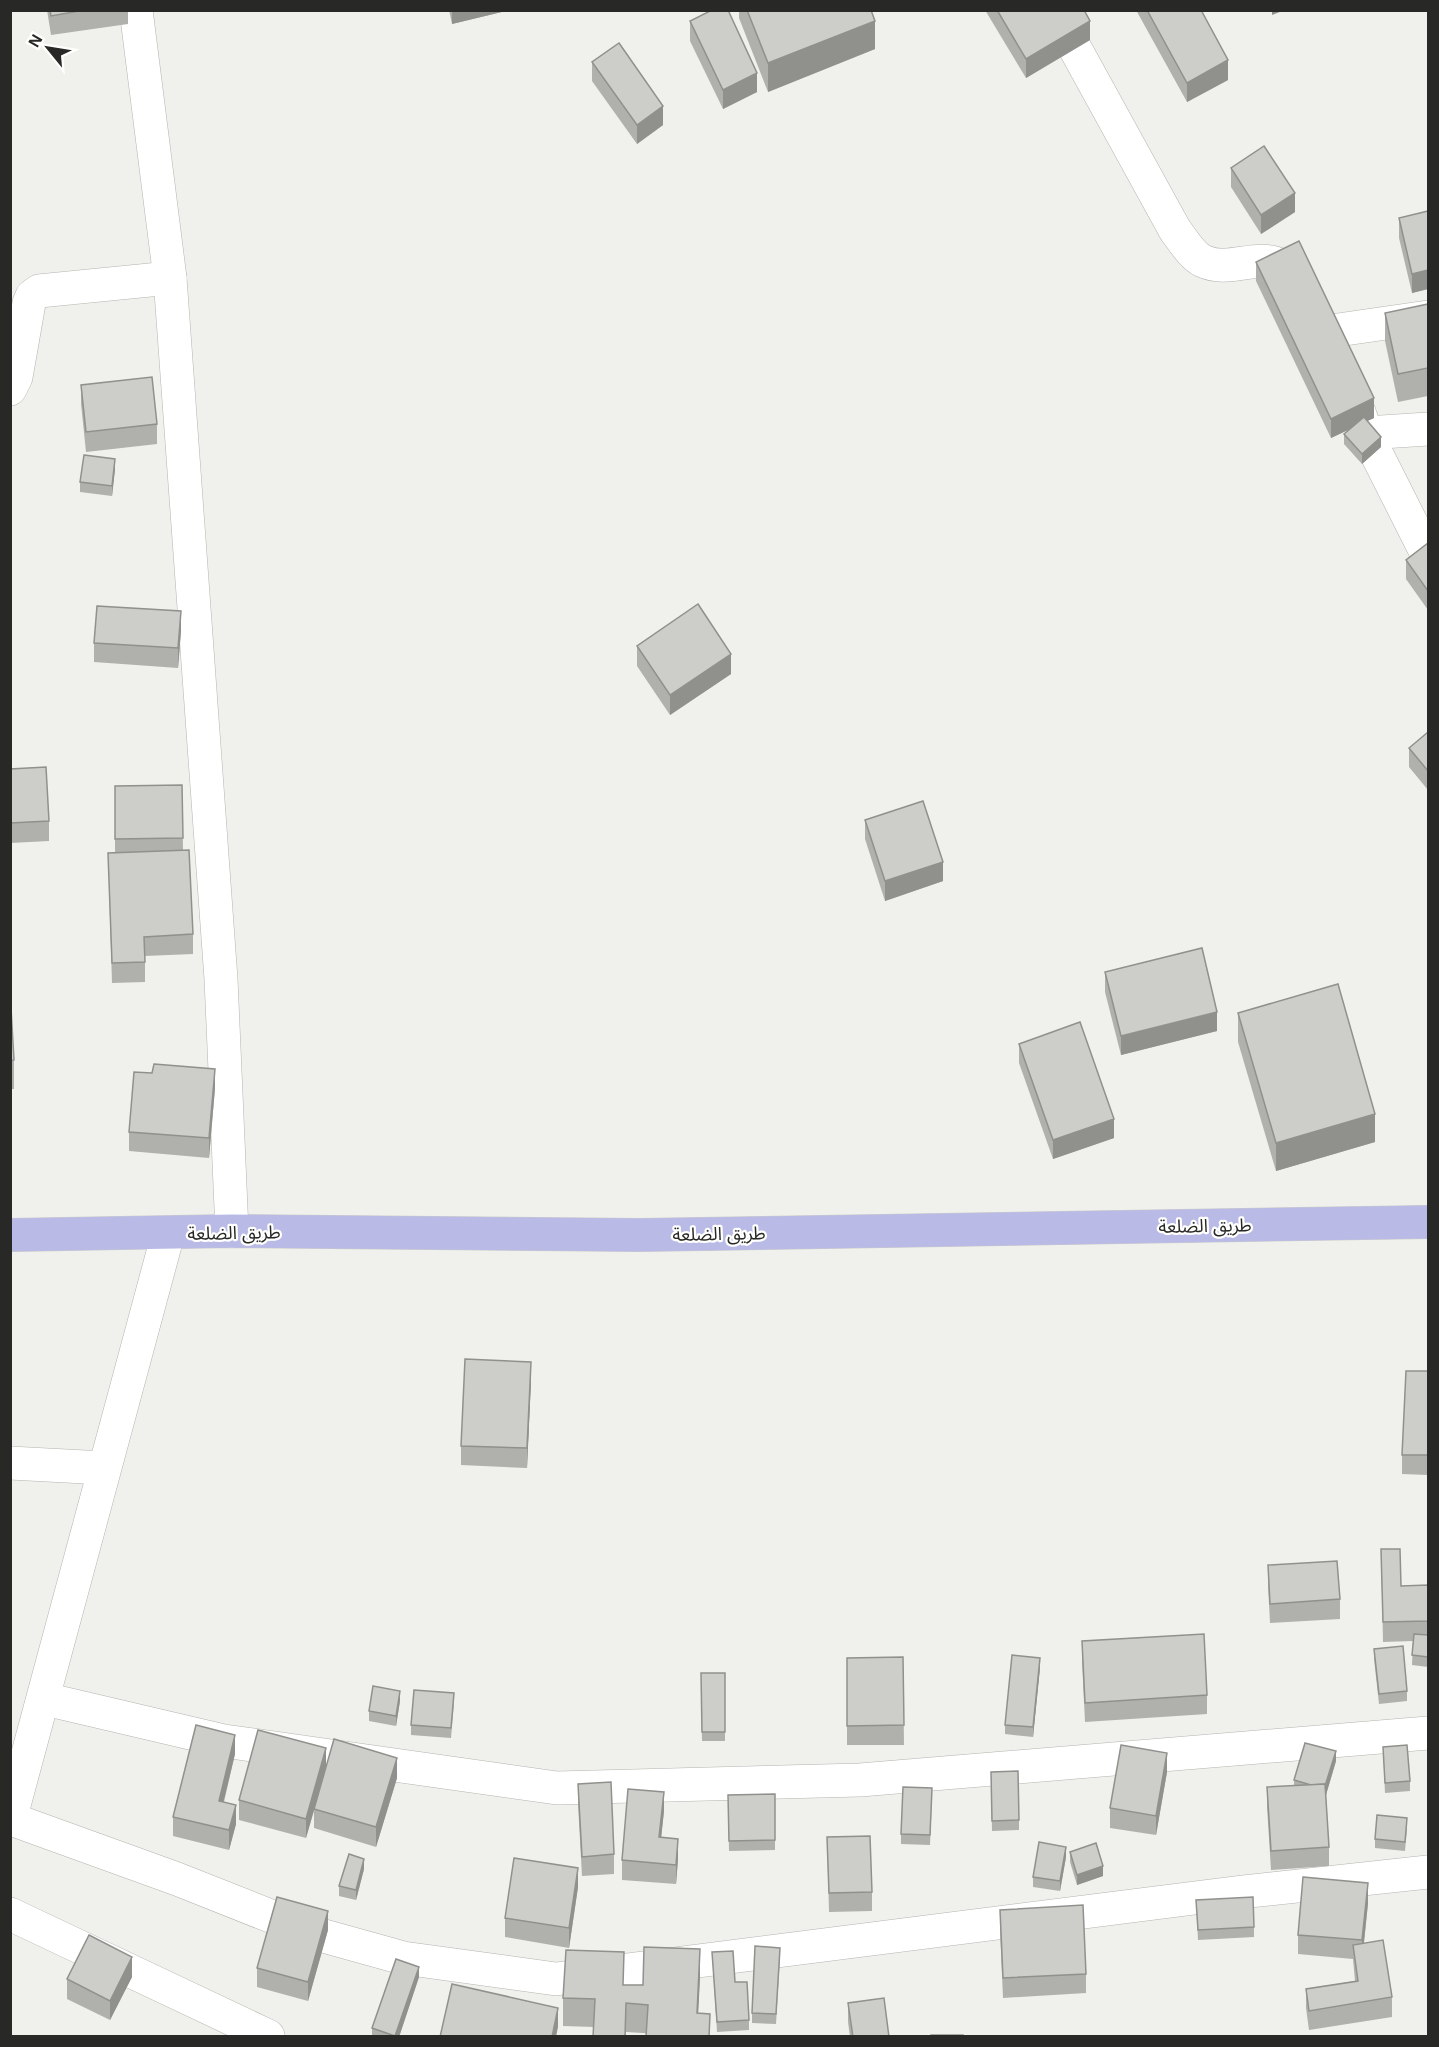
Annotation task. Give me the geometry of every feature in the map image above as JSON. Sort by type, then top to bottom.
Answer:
[{"type":"main road","name":"طريق الضلعة","points":[[10,1235],[168,1234],[232,1231],[640,1235],[1428,1222]]},
{"type":"street","points":[[136,10],[170,278],[220,979],[232,1231]]},
{"type":"street","points":[[1054,10],[1174,230],[1200,260],[1219,267],[1243,262],[1271,261],[1286,267],[1331,331],[1366,433],[1428,556]]},
{"type":"street","points":[[10,389],[16,377],[29,303],[32,296],[39,291],[170,278]]},
{"type":"street","points":[[1331,331],[1428,317]]},
{"type":"street","points":[[1366,433],[1428,429]]},
{"type":"street","points":[[168,1234],[11,1819],[177,1879],[313,1933],[403,1958],[556,1979],[1230,1894],[1428,1872]]},
{"type":"street","points":[[10,1463],[104,1468]]},
{"type":"street","points":[[45,1698],[224,1741],[557,1788],[860,1780],[1428,1733]]},
{"type":"street","points":[[10,1914],[268,2037]]},
{"type":"building","points":[[50,10],[85,10],[51,16]]},
{"type":"building","points":[[712,10],[728,10],[757,73],[723,90],[690,21]]},
{"type":"building","points":[[747,10],[871,10],[875,21],[768,63]]},
{"type":"building","points":[[997,10],[1084,10],[1090,21],[1026,59]]},
{"type":"building","points":[[1147,10],[1201,10],[1228,60],[1187,83]]},
{"type":"building","points":[[619,43],[663,106],[637,125],[592,62]]},
{"type":"building","points":[[1264,146],[1295,193],[1261,215],[1231,168]]},
{"type":"building","points":[[1428,211],[1428,270],[1412,274],[1399,218]]},
{"type":"building","points":[[1299,241],[1374,398],[1331,419],[1256,262]]},
{"type":"building","points":[[1428,304],[1428,368],[1398,374],[1385,313]]},
{"type":"building","points":[[152,377],[157,424],[86,432],[81,385]]},
{"type":"building","points":[[1364,417],[1381,437],[1362,454],[1344,434]]},
{"type":"building","points":[[84,455],[115,459],[112,486],[80,482]]},
{"type":"building","points":[[1428,543],[1428,591],[1406,560]]},
{"type":"building","points":[[698,604],[731,654],[670,695],[637,646]]},
{"type":"building","points":[[97,606],[181,611],[178,648],[94,643]]},
{"type":"building","points":[[1428,732],[1428,771],[1409,748]]},
{"type":"building","points":[[46,767],[49,821],[10,823],[10,769]]},
{"type":"building","points":[[182,785],[183,838],[115,839],[115,786]]},
{"type":"building","points":[[923,801],[943,862],[885,881],[865,820]]},
{"type":"building","points":[[189,850],[193,934],[144,937],[145,962],[112,963],[108,853]]},
{"type":"building","points":[[1202,948],[1217,1012],[1121,1036],[1105,972]]},
{"type":"building","points":[[1338,984],[1375,1114],[1276,1143],[1238,1013]]},
{"type":"building","points":[[10,990],[14,1060],[10,1061]]},
{"type":"building","points":[[1080,1022],[1114,1119],[1053,1140],[1019,1044]]},
{"type":"building","points":[[154,1064],[215,1069],[209,1138],[129,1132],[134,1072],[152,1073]]},
{"type":"building","points":[[465,1359],[531,1362],[527,1448],[461,1446]]},
{"type":"building","points":[[1406,1371],[1428,1371],[1428,1455],[1402,1455]]},
{"type":"building","points":[[1381,1549],[1400,1549],[1401,1586],[1428,1585],[1428,1621],[1383,1622]]},
{"type":"building","points":[[1337,1561],[1340,1599],[1270,1604],[1268,1565]]},
{"type":"building","points":[[1204,1634],[1207,1695],[1085,1703],[1082,1641]]},
{"type":"building","points":[[1414,1634],[1428,1635],[1428,1657],[1412,1655]]},
{"type":"building","points":[[1403,1646],[1407,1691],[1379,1694],[1374,1649]]},
{"type":"building","points":[[1012,1655],[1040,1658],[1033,1727],[1005,1725]]},
{"type":"building","points":[[903,1657],[904,1725],[847,1726],[847,1658]]},
{"type":"building","points":[[701,1673],[725,1673],[725,1732],[702,1732]]},
{"type":"building","points":[[373,1686],[400,1691],[396,1716],[369,1711]]},
{"type":"building","points":[[414,1690],[454,1693],[451,1728],[411,1725]]},
{"type":"building","points":[[196,1725],[235,1735],[219,1801],[236,1805],[229,1830],[173,1817]]},
{"type":"building","points":[[258,1730],[326,1748],[306,1819],[239,1800]]},
{"type":"building","points":[[334,1739],[397,1758],[376,1827],[314,1809]]},
{"type":"building","points":[[1305,1743],[1336,1751],[1325,1786],[1325,1784],[1311,1785],[1294,1780]]},
{"type":"building","points":[[1121,1745],[1167,1753],[1156,1816],[1110,1808]]},
{"type":"building","points":[[1407,1745],[1410,1781],[1385,1783],[1383,1747]]},
{"type":"building","points":[[1018,1771],[1019,1820],[992,1821],[991,1772]]},
{"type":"building","points":[[611,1782],[614,1854],[582,1857],[578,1784]]},
{"type":"building","points":[[1325,1784],[1329,1847],[1271,1851],[1267,1787]]},
{"type":"building","points":[[903,1787],[932,1788],[930,1835],[901,1834]]},
{"type":"building","points":[[628,1789],[664,1792],[659,1837],[678,1839],[676,1865],[622,1860]]},
{"type":"building","points":[[775,1794],[775,1840],[729,1841],[728,1795]]},
{"type":"building","points":[[1377,1815],[1407,1818],[1405,1842],[1375,1839]]},
{"type":"building","points":[[870,1836],[872,1892],[829,1893],[827,1837]]},
{"type":"building","points":[[1039,1842],[1066,1847],[1060,1881],[1033,1877]]},
{"type":"building","points":[[1096,1843],[1103,1866],[1077,1875],[1070,1852]]},
{"type":"building","points":[[349,1854],[364,1859],[356,1890],[339,1886]]},
{"type":"building","points":[[514,1858],[578,1868],[569,1928],[505,1918]]},
{"type":"building","points":[[1303,1877],[1368,1883],[1362,1940],[1298,1935]]},
{"type":"building","points":[[277,1897],[328,1911],[308,1982],[257,1968]]},
{"type":"building","points":[[1253,1897],[1254,1927],[1198,1930],[1196,1900]]},
{"type":"building","points":[[1083,1905],[1086,1974],[1003,1978],[1000,1910]]},
{"type":"building","points":[[89,1935],[132,1957],[110,2001],[67,1979]]},
{"type":"building","points":[[1383,1940],[1392,1997],[1309,2011],[1306,1989],[1358,1981],[1353,1945]]},
{"type":"building","points":[[755,1946],[780,1948],[776,2014],[752,2013]]},
{"type":"building","points":[[644,1947],[700,1949],[697,2013],[710,2014],[709,2037],[646,2037],[648,2005],[626,2003],[625,2037],[593,2037],[595,1999],[563,1998],[566,1950],[624,1952],[623,1985],[643,1985]]},
{"type":"building","points":[[733,1951],[735,1982],[747,1982],[749,2020],[717,2022],[712,1952]]},
{"type":"building","points":[[396,1959],[419,1967],[395,2036],[372,2028]]},
{"type":"building","points":[[452,1984],[558,2008],[552,2037],[440,2037]]},
{"type":"building","points":[[884,1998],[889,2037],[853,2037],[848,2003]]},
{"type":"building","points":[[931,2035],[963,2035],[963,2037],[931,2037]]}]
